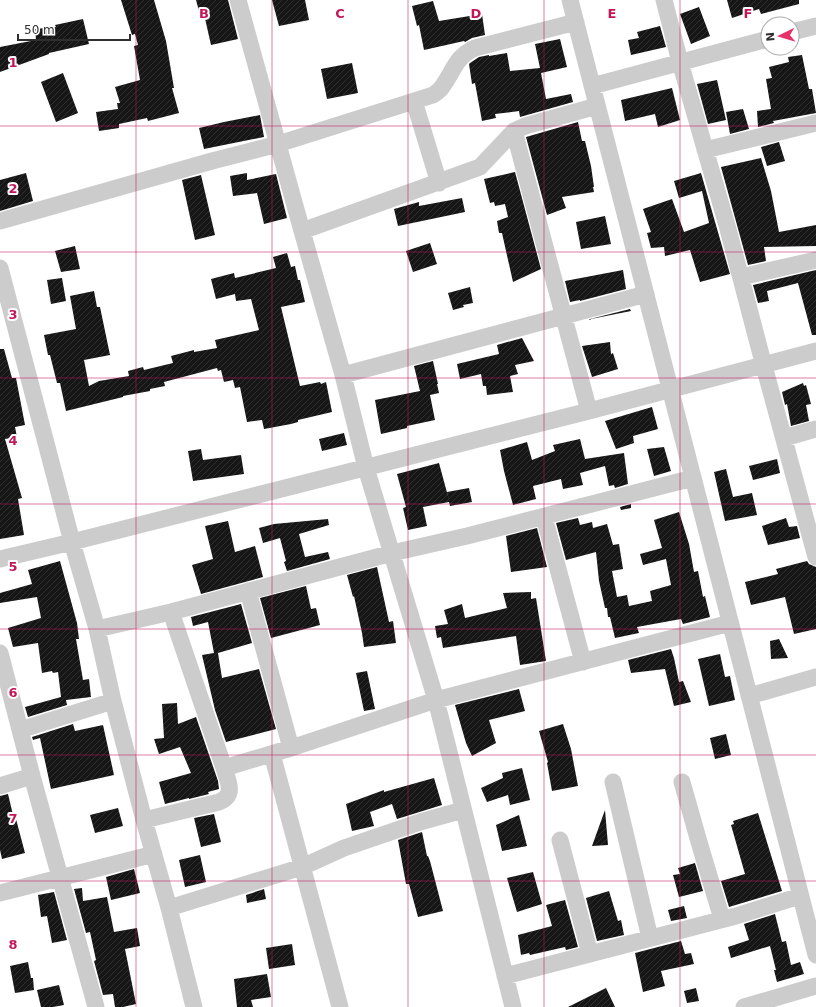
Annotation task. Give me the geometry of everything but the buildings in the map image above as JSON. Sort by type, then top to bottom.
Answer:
[{"type":"street","points":[[238,0],[343,375],[366,468],[436,700],[513,1007]]},
{"type":"street","points":[[570,0],[816,955]]},
{"type":"street","points":[[664,0],[680,62],[728,229],[816,557]]},
{"type":"street","points":[[0,221],[212,161],[278,144],[433,95],[442,88],[460,57],[474,48],[576,22]]},
{"type":"street","points":[[800,30],[816,26]]},
{"type":"street","points":[[592,86],[760,41]]},
{"type":"street","points":[[414,101],[439,183]]},
{"type":"street","points":[[302,231],[480,167],[514,131],[524,126],[597,106]]},
{"type":"street","points":[[705,150],[816,123]]},
{"type":"street","points":[[514,131],[589,411]]},
{"type":"street","points":[[741,277],[816,260]]},
{"type":"street","points":[[0,268],[5,308],[97,629],[113,701],[194,1007]]},
{"type":"street","points":[[343,375],[646,294]]},
{"type":"street","points":[[0,559],[366,468],[764,366],[816,351]]},
{"type":"street","points":[[784,438],[816,429]]},
{"type":"street","points":[[97,629],[171,612],[392,553],[544,517],[693,478]]},
{"type":"street","points":[[544,517],[583,662]]},
{"type":"street","points":[[248,591],[291,748]]},
{"type":"street","points":[[144,820],[227,799],[230,789],[171,612]]},
{"type":"street","points":[[224,768],[291,748],[436,700],[730,623]]},
{"type":"street","points":[[0,652],[32,776],[96,1007]]},
{"type":"street","points":[[749,696],[816,677]]},
{"type":"street","points":[[20,730],[113,701]]},
{"type":"street","points":[[272,754],[340,1007]]},
{"type":"street","points":[[0,786],[32,776]]},
{"type":"street","points":[[613,782],[650,938]]},
{"type":"street","points":[[682,782],[698,842],[722,919]]},
{"type":"street","points":[[169,908],[302,867],[344,848],[420,822],[463,810]]},
{"type":"street","points":[[560,840],[590,954]]},
{"type":"street","points":[[0,893],[154,854]]},
{"type":"street","points":[[505,976],[722,919],[800,896]]},
{"type":"street","points":[[744,1007],[816,986]]}]
